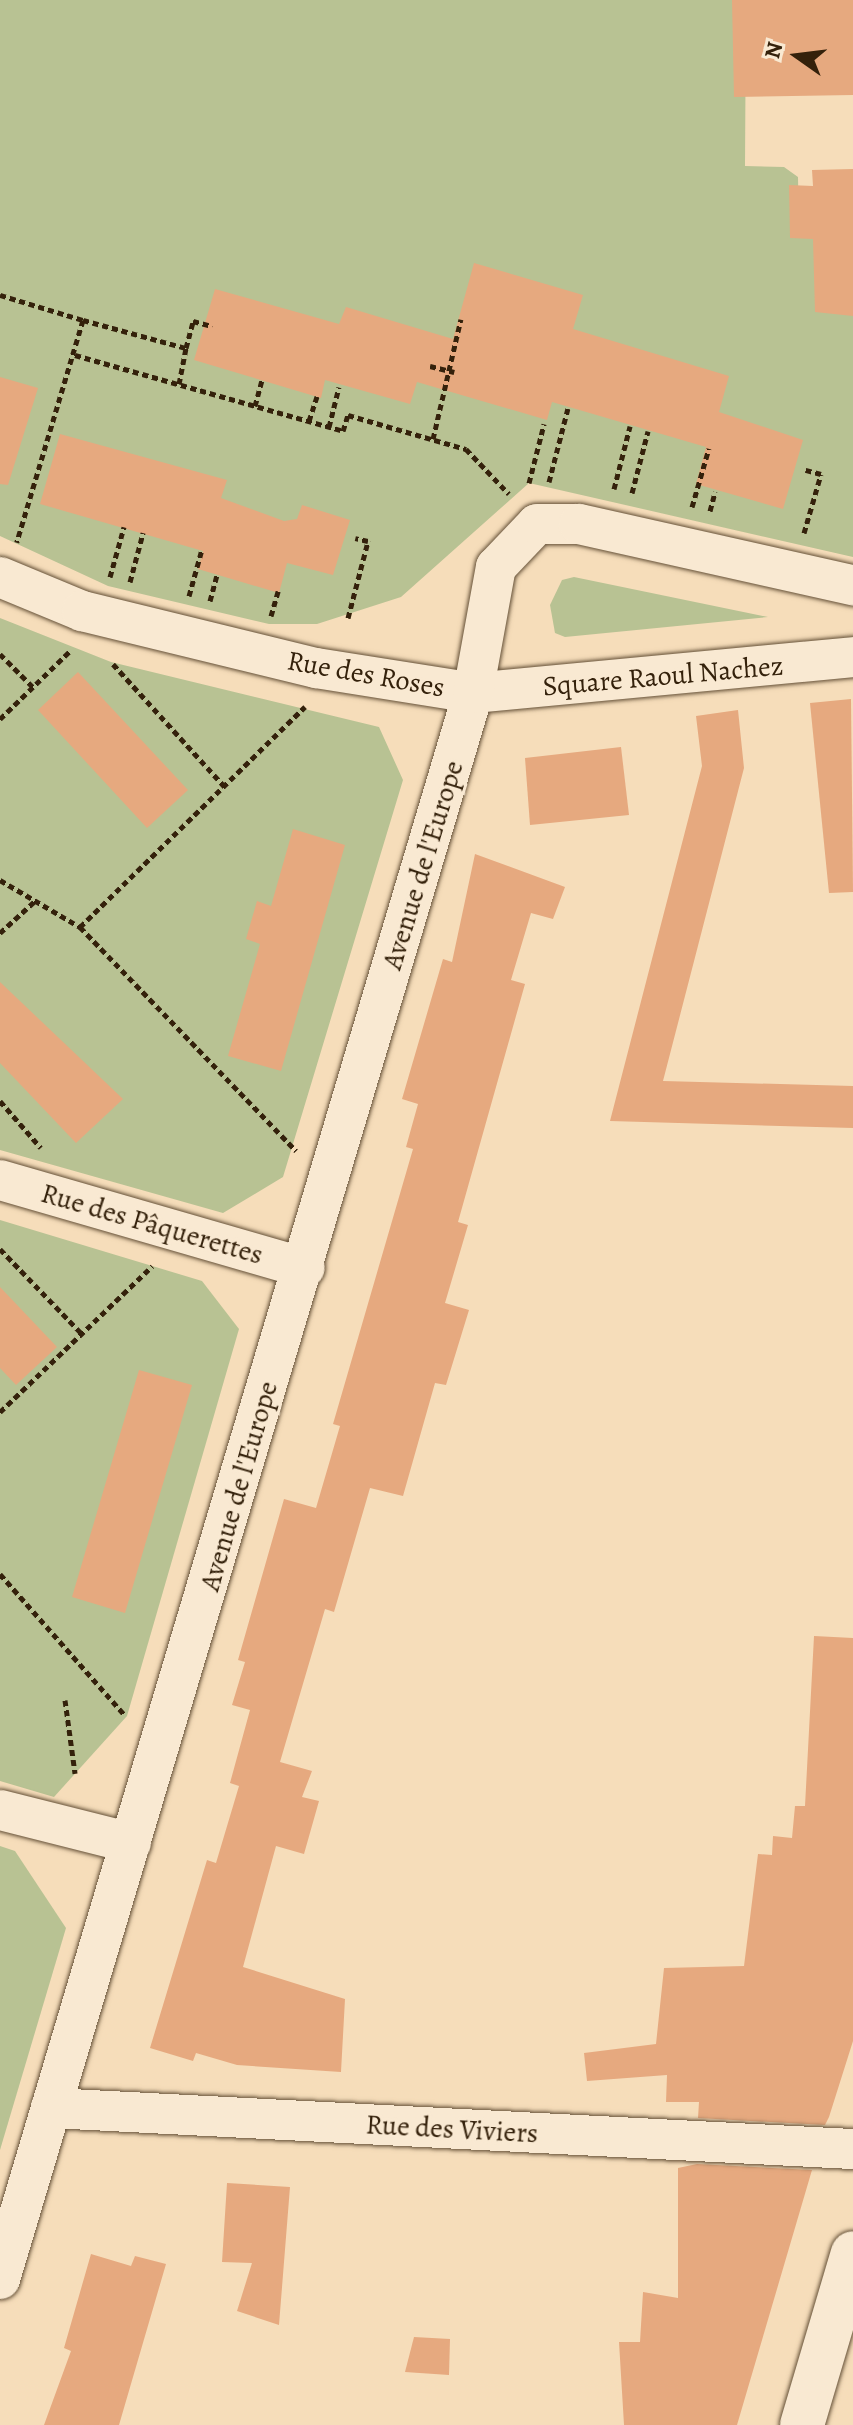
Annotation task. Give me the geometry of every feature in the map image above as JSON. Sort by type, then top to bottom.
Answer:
[{"type":"main road","points":[[802,2425],[853,2253]]},
{"type":"street","name":"Rue des Roses","points":[[3,579],[95,598],[316,668],[473,693],[496,567],[543,506]]},
{"type":"street","points":[[543,506],[579,524],[853,585]]},
{"type":"street","name":"Square Raoul Nachez","points":[[473,693],[853,657]]},
{"type":"street","name":"Avenue de l'Europe","points":[[0,2279],[305,1268],[473,693]]},
{"type":"street","name":"Rue des Pâquerettes","points":[[0,1180],[305,1268]]},
{"type":"street","points":[[0,1810],[131,1843]]},
{"type":"street","name":"Rue des Viviers","points":[[51,2108],[853,2149]]},
{"type":"path","points":[[0,295],[186,348]]},
{"type":"path","points":[[433,439],[454,372],[461,319]]},
{"type":"path","points":[[3,579],[75,355],[83,320]]},
{"type":"path","points":[[179,384],[193,321],[212,326]]},
{"type":"path","points":[[75,355],[343,431],[348,415],[466,449],[543,506],[568,408]]},
{"type":"path","points":[[430,366],[454,372]]},
{"type":"path","points":[[255,406],[262,380]]},
{"type":"path","points":[[329,427],[339,387]]},
{"type":"path","points":[[309,421],[317,396]]},
{"type":"path","points":[[529,483],[544,424]]},
{"type":"path","points":[[610,501],[630,426]]},
{"type":"path","points":[[629,506],[648,431]]},
{"type":"path","points":[[688,519],[709,448]]},
{"type":"path","points":[[801,545],[821,474],[806,470]]},
{"type":"path","points":[[0,719],[71,650],[124,527]]},
{"type":"path","points":[[127,590],[143,533]]},
{"type":"path","points":[[348,618],[368,541],[355,538]]},
{"type":"path","points":[[187,604],[202,549]]},
{"type":"path","points":[[208,610],[217,575]]},
{"type":"path","points":[[269,624],[278,591]]},
{"type":"path","points":[[0,654],[34,688]]},
{"type":"path","points":[[111,662],[225,787]]},
{"type":"path","points":[[80,927],[304,711],[316,668]]},
{"type":"path","points":[[0,880],[80,927],[291,1149],[335,1161]]},
{"type":"path","points":[[0,933],[36,900]]},
{"type":"path","points":[[0,1412],[165,1255],[174,1230]]},
{"type":"path","points":[[0,1249],[82,1334]]},
{"type":"path","points":[[0,1574],[134,1724],[165,1736]]},
{"type":"path","points":[[65,1700],[75,1773]]},
{"type":"green space","points":[[0,0],[746,0],[745,166],[784,167],[798,177],[799,232],[853,231],[853,557],[529,483],[401,597],[317,624],[269,624],[108,586],[0,536]]},
{"type":"green space","points":[[574,577],[768,617],[565,637],[555,633],[550,605],[562,580]]},
{"type":"green space","points":[[0,618],[111,662],[379,727],[403,780],[283,1177],[223,1213],[0,1150]]},
{"type":"green space","points":[[0,1220],[202,1281],[239,1329],[127,1716],[54,1797],[0,1781]]},
{"type":"green space","points":[[0,1846],[15,1851],[66,1928],[0,2150]]},
{"type":"building","points":[[732,0],[853,0],[853,95],[734,97]]},
{"type":"building","points":[[853,169],[853,316],[815,312],[813,239],[790,238],[789,185],[813,186],[812,170]]},
{"type":"building","points":[[474,263],[583,295],[573,329],[729,376],[719,412],[803,440],[783,509],[696,484],[706,447],[552,402],[547,420],[417,382],[410,404],[325,380],[321,398],[194,360],[215,289],[339,324],[346,307],[453,339]]},
{"type":"building","points":[[0,377],[38,388],[8,485],[0,484]]},
{"type":"building","points":[[60,434],[227,480],[221,498],[284,521],[297,519],[302,505],[350,520],[333,575],[287,563],[279,593],[198,569],[203,551],[40,504]]},
{"type":"building","points":[[78,672],[188,790],[147,828],[38,710]]},
{"type":"building","points":[[851,699],[853,892],[829,893],[810,703]]},
{"type":"building","points":[[738,710],[744,768],[663,1081],[853,1086],[853,1128],[610,1121],[702,766],[696,716]]},
{"type":"building","points":[[621,747],[629,815],[530,825],[525,758]]},
{"type":"building","points":[[293,829],[345,845],[281,1071],[228,1056],[260,944],[246,939],[257,901],[271,906]]},
{"type":"building","points":[[475,854],[565,887],[553,919],[531,913],[511,980],[525,984],[458,1222],[468,1225],[445,1303],[469,1310],[446,1385],[435,1383],[403,1496],[370,1488],[334,1612],[325,1609],[280,1762],[312,1771],[302,1797],[319,1801],[304,1854],[276,1846],[243,1967],[345,1999],[341,2072],[237,2065],[196,2053],[193,2061],[150,2048],[207,1860],[216,1863],[239,1786],[230,1783],[250,1710],[232,1705],[245,1662],[238,1660],[284,1499],[316,1508],[340,1426],[333,1424],[413,1149],[406,1147],[418,1104],[402,1099],[443,959],[452,962]]},
{"type":"building","points":[[0,982],[123,1099],[76,1143],[0,1063]]},
{"type":"building","points":[[0,1287],[57,1347],[16,1385],[0,1368]]},
{"type":"building","points":[[139,1370],[192,1385],[125,1613],[72,1597]]},
{"type":"building","points":[[814,1636],[853,1638],[853,2041],[825,2125],[698,2118],[699,2102],[666,2102],[667,2075],[587,2081],[584,2053],[656,2044],[664,1968],[744,1966],[758,1854],[772,1855],[773,1836],[792,1838],[795,1806],[805,1806]]},
{"type":"building","points":[[697,2164],[812,2170],[737,2425],[624,2425],[619,2342],[640,2342],[643,2292],[678,2298],[678,2168]]},
{"type":"building","points":[[227,2183],[290,2187],[279,2325],[237,2311],[252,2263],[222,2262]]},
{"type":"building","points":[[91,2254],[131,2266],[135,2256],[166,2264],[119,2425],[44,2425],[71,2351],[64,2348]]},
{"type":"building","points":[[414,2337],[450,2339],[449,2375],[405,2372]]}]
